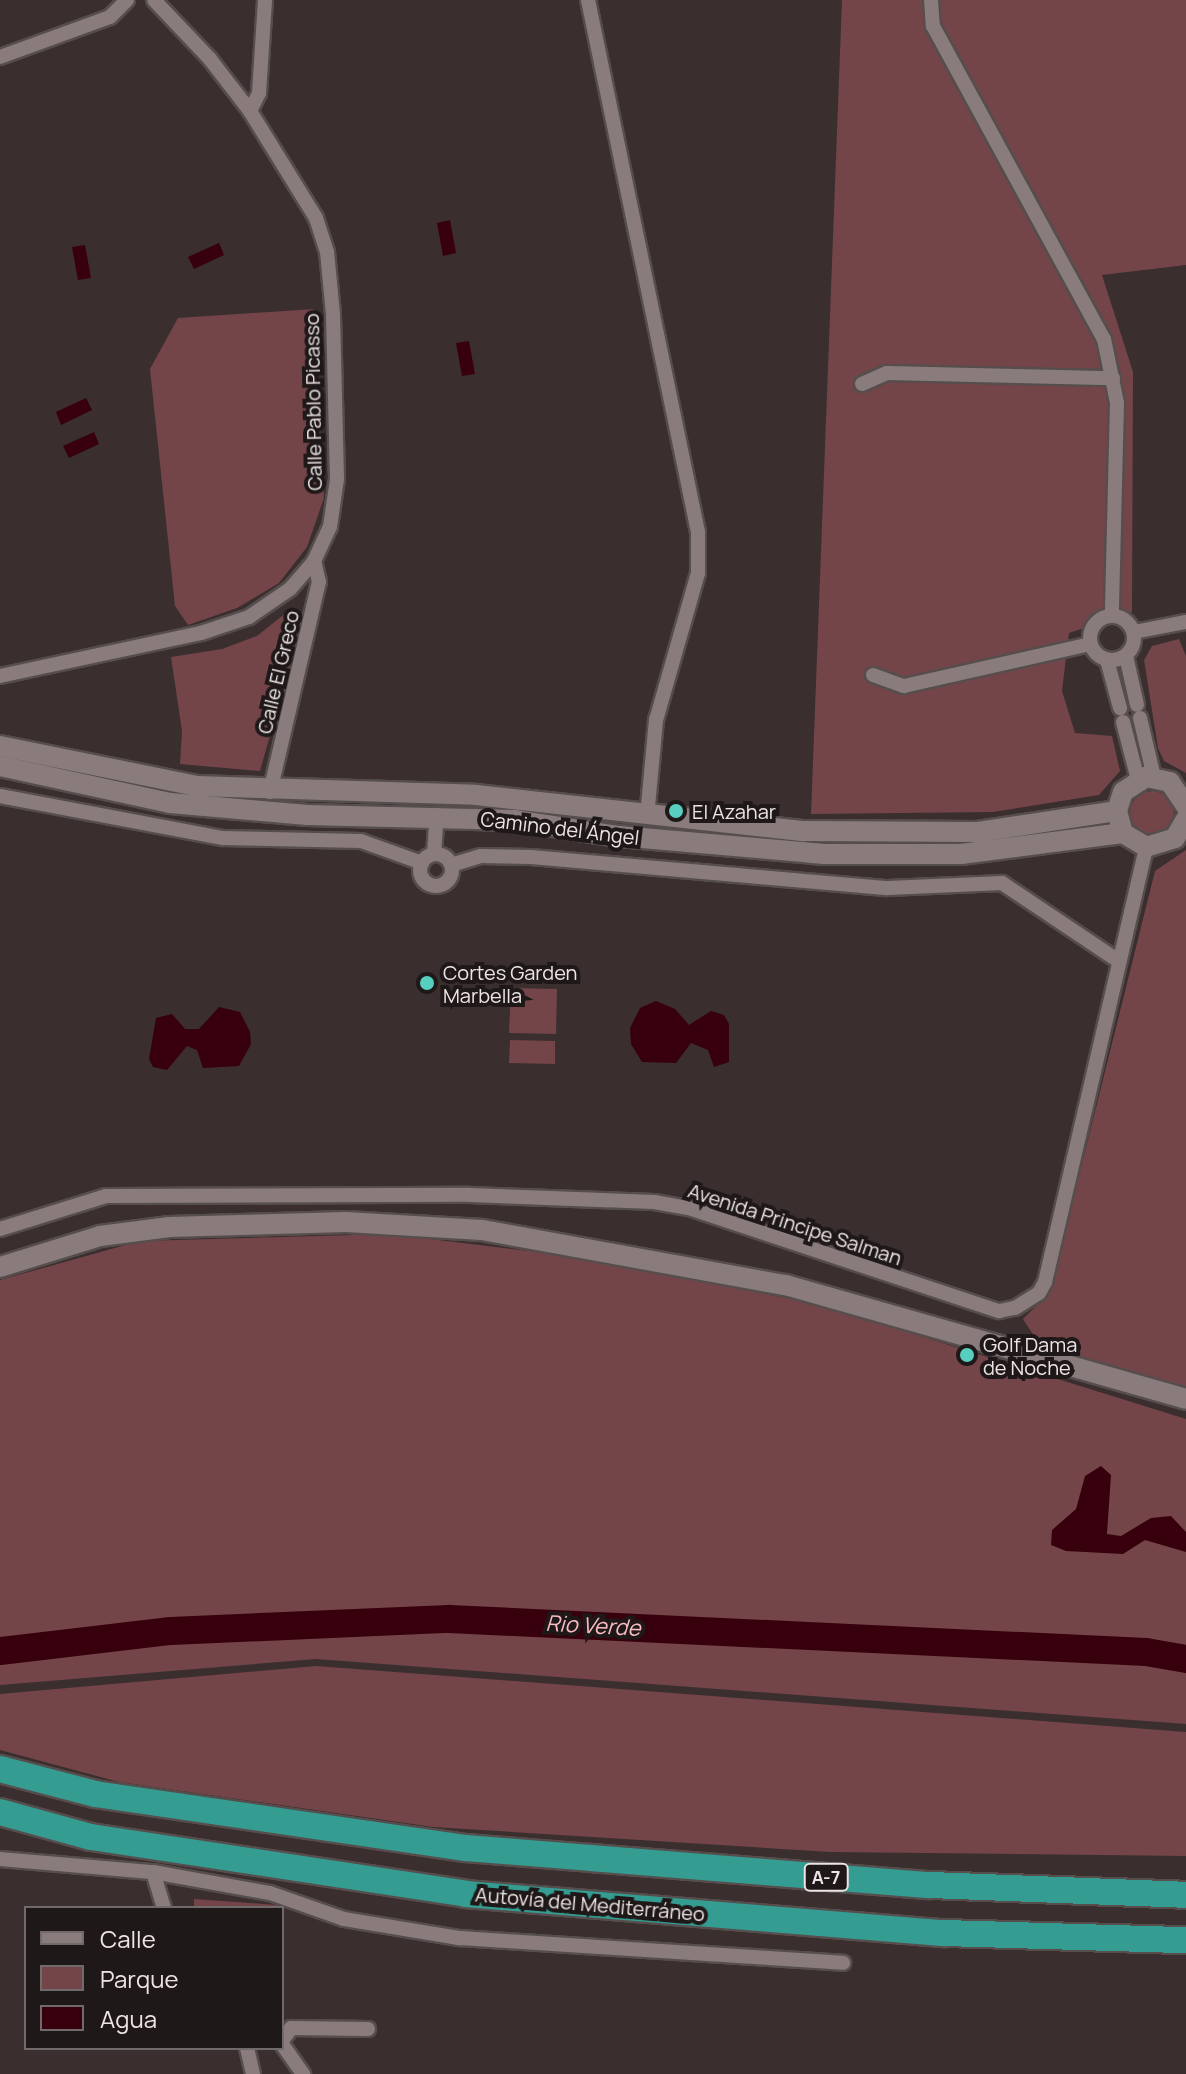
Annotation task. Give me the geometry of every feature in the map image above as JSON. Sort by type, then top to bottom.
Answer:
[{"type":"highway","name":"A-7","points":[[0,1769],[95,1794],[466,1848],[930,1885],[1186,1895]]},
{"type":"highway","name":"Autovía del Mediterráneo","points":[[0,1812],[91,1837],[466,1894],[944,1933],[1186,1940]]},
{"type":"street","points":[[0,57],[110,17],[127,0]]},
{"type":"street","name":"Calle Pablo Picasso","points":[[0,676],[201,633],[249,617],[290,589],[314,561],[330,527],[337,479],[327,252],[316,218],[250,111],[154,0]]},
{"type":"street","points":[[250,111],[259,93],[265,0]]},
{"type":"street","points":[[588,0],[698,532],[695,588],[656,720],[647,817]]},
{"type":"street","points":[[931,0],[933,26],[1104,339],[1113,378],[1112,615]]},
{"type":"street","points":[[862,384],[887,373],[1113,378]]},
{"type":"street","name":"Calle El Greco","points":[[270,792],[319,582],[314,561]]},
{"type":"street","points":[[1090,644],[1091,630],[1099,620],[1112,615],[1126,620],[1134,632]]},
{"type":"street","points":[[1134,632],[1186,622]]},
{"type":"street","points":[[1134,632],[1126,656],[1139,712],[1146,778]]},
{"type":"street","points":[[1090,644],[1107,660],[1121,715],[1146,778],[1184,797]]},
{"type":"street","points":[[873,675],[904,686],[1090,644]]},
{"type":"street","points":[[1107,660],[1126,656]]},
{"type":"street","name":"Camino del Ángel","points":[[0,746],[132,776],[270,792],[476,795],[647,817],[896,835],[1001,829],[1117,811]]},
{"type":"street","name":"Camino del Ángel","points":[[0,766],[170,803],[307,815],[437,815],[746,849],[902,857],[1014,850],[1123,833]]},
{"type":"street","points":[[1146,778],[1123,792],[1117,811],[1123,833],[1146,847],[1175,838],[1186,820]]},
{"type":"street","points":[[0,796],[223,838],[361,841],[451,865],[481,856],[531,857],[888,888],[1002,883],[1117,960]]},
{"type":"street","points":[[437,815],[422,878],[435,886],[448,880],[451,865]]},
{"type":"street","name":"Avenida Principe Salman","points":[[0,1229],[106,1196],[470,1195],[654,1202],[692,1209],[999,1311],[1015,1308],[1045,1282],[1117,960],[1146,847]]},
{"type":"street","points":[[0,1267],[100,1236],[169,1227],[346,1222],[482,1230],[786,1285],[1186,1399]]},
{"type":"street","points":[[0,1859],[153,1872],[270,1893],[344,1919],[459,1938],[843,1963]]},
{"type":"street","points":[[153,1872],[163,1906]]},
{"type":"street","points":[[284,2039],[291,2028],[368,2029]]},
{"type":"street","points":[[284,2045],[303,2074]]},
{"type":"street","points":[[247,2050],[253,2074]]},
{"type":"green space","points":[[842,0],[1186,0],[1186,265],[1102,275],[1133,372],[1132,612],[1069,633],[1062,691],[1075,733],[1112,736],[1120,771],[1099,795],[993,812],[811,814]]},
{"type":"green space","points":[[314,309],[324,498],[307,547],[279,583],[237,608],[188,625],[175,606],[150,369],[178,318]]},
{"type":"green space","points":[[287,612],[302,621],[260,771],[180,764],[182,731],[171,657],[222,649],[257,636]]},
{"type":"green space","points":[[1179,639],[1186,656],[1186,773],[1164,761],[1158,748],[1144,660],[1152,646]]},
{"type":"green space","points":[[1152,791],[1167,798],[1174,813],[1167,828],[1152,835],[1137,828],[1130,813],[1137,798]]},
{"type":"green space","points":[[1186,850],[1186,1388],[1045,1353],[1023,1319],[1050,1292],[1155,871]]},
{"type":"green space","points":[[511,988],[557,989],[556,1034],[509,1033]]},
{"type":"green space","points":[[510,1040],[555,1041],[555,1064],[509,1063]]},
{"type":"green space","points":[[389,1234],[587,1258],[821,1305],[1186,1419],[1186,1724],[316,1659],[0,1685],[0,1280],[140,1241]]},
{"type":"green space","points":[[316,1666],[1186,1732],[1186,1856],[830,1852],[433,1827],[119,1782],[0,1750],[0,1694]]},
{"type":"green space","points":[[194,1899],[277,1905],[277,1906],[194,1906]]},
{"type":"water","points":[[450,220],[456,253],[443,256],[437,223]]},
{"type":"water","points":[[219,243],[224,255],[194,269],[188,257]]},
{"type":"water","points":[[85,245],[91,278],[78,280],[72,247]]},
{"type":"water","points":[[469,341],[475,374],[462,376],[456,343]]},
{"type":"water","points":[[86,398],[92,410],[61,425],[56,412]]},
{"type":"water","points":[[94,432],[99,444],[69,458],[63,446]]},
{"type":"water","points":[[656,1001],[675,1009],[689,1025],[711,1011],[724,1015],[729,1024],[729,1062],[714,1067],[708,1050],[691,1043],[676,1063],[642,1062],[631,1044],[630,1028],[640,1008]]},
{"type":"water","points":[[219,1007],[240,1012],[250,1032],[251,1044],[239,1066],[203,1068],[197,1050],[187,1046],[167,1070],[153,1067],[149,1059],[156,1018],[172,1014],[185,1029],[199,1029]]},
{"type":"water","points":[[1101,1466],[1111,1475],[1107,1534],[1121,1536],[1151,1518],[1171,1516],[1186,1532],[1186,1552],[1145,1540],[1123,1554],[1066,1551],[1051,1545],[1052,1530],[1076,1509],[1085,1476]]},
{"type":"waterway","name":"Rio Verde","points":[[0,1651],[171,1631],[449,1619],[1146,1652],[1186,1659]]},
{"type":"place","name":"El Azahar","points":[[676,811]]},
{"type":"place","name":"Cortes Garden Marbella","points":[[427,983]]},
{"type":"place","name":"Golf Dama de Noche","points":[[967,1355]]}]
